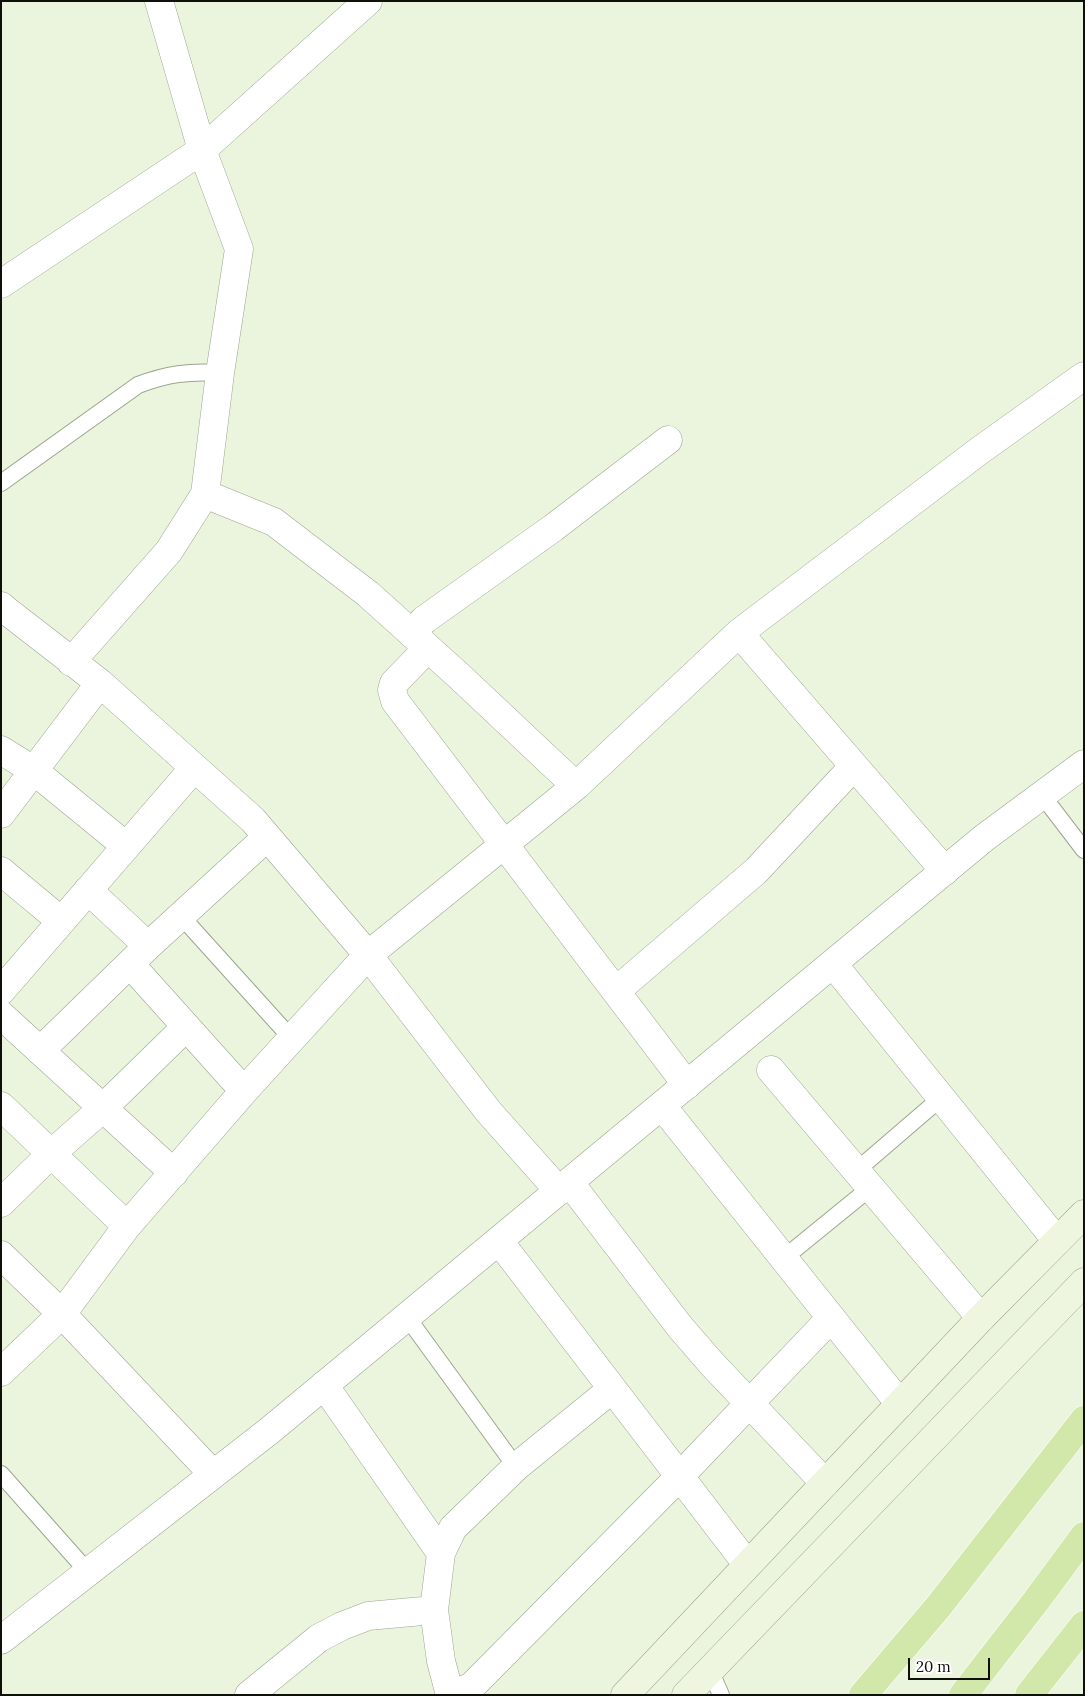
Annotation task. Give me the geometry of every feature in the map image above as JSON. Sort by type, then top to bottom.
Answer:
[{"type":"highway","points":[[863,1695],[938,1607],[1084,1420]]},
{"type":"highway","points":[[963,1695],[1084,1536]]},
{"type":"highway","points":[[1029,1695],[1083,1625]]},
{"type":"main road","points":[[625,1695],[981,1318],[1084,1214]]},
{"type":"main road","points":[[686,1695],[1084,1282]]},
{"type":"street","points":[[71,662],[170,552],[205,494],[220,373],[239,249],[202,150],[159,1]]},
{"type":"street","points":[[1,284],[202,150],[368,1]]},
{"type":"street","points":[[1,1372],[62,1314],[128,1226],[244,1091],[368,955],[576,786],[739,634],[979,451],[1084,376]]},
{"type":"street","points":[[668,440],[553,528],[424,620],[420,641],[394,683],[392,690],[395,700],[687,1085]]},
{"type":"street","points":[[205,494],[274,522],[368,594],[576,786]]},
{"type":"street","points":[[3,612],[100,684],[252,820],[368,955],[488,1110],[565,1187],[713,1366],[825,1483]]},
{"type":"street","points":[[739,634],[945,871]]},
{"type":"street","points":[[1,814],[100,684]]},
{"type":"street","points":[[1,750],[33,770],[126,846]]},
{"type":"street","points":[[1,1640],[269,1431],[984,838],[1084,764]]},
{"type":"street","points":[[616,991],[756,871],[854,766]]},
{"type":"street","points":[[1,991],[194,768]]},
{"type":"street","points":[[40,1050],[139,955],[267,837]]},
{"type":"street","points":[[1,871],[61,921]]},
{"type":"street","points":[[88,890],[139,955],[186,1026],[244,1091]]},
{"type":"street","points":[[833,964],[1057,1241]]},
{"type":"street","points":[[1,1203],[52,1153],[103,1108],[186,1026]]},
{"type":"street","points":[[5,1027],[40,1050],[174,1173]]},
{"type":"street","points":[[770,1070],[981,1318]]},
{"type":"street","points":[[1,1106],[128,1226]]},
{"type":"street","points":[[662,1106],[900,1404]]},
{"type":"street","points":[[499,1241],[747,1564]]},
{"type":"street","points":[[1,1255],[62,1314],[213,1474]]},
{"type":"street","points":[[612,1388],[516,1467],[453,1528],[441,1553],[434,1610],[441,1661],[450,1695],[472,1686],[680,1476],[831,1318]]},
{"type":"street","points":[[324,1385],[441,1553]]},
{"type":"street","points":[[249,1695],[319,1638],[342,1626],[368,1616],[434,1610]]},
{"type":"lane","points":[[1,483],[138,385],[176,373],[220,373]]},
{"type":"lane","points":[[1042,795],[1084,850]]},
{"type":"lane","points":[[181,916],[292,1039]]},
{"type":"lane","points":[[784,1258],[942,1098]]},
{"type":"lane","points":[[407,1317],[516,1467]]},
{"type":"lane","points":[[1,1474],[88,1572]]},
{"type":"lane","points":[[710,1670],[721,1695]]}]
